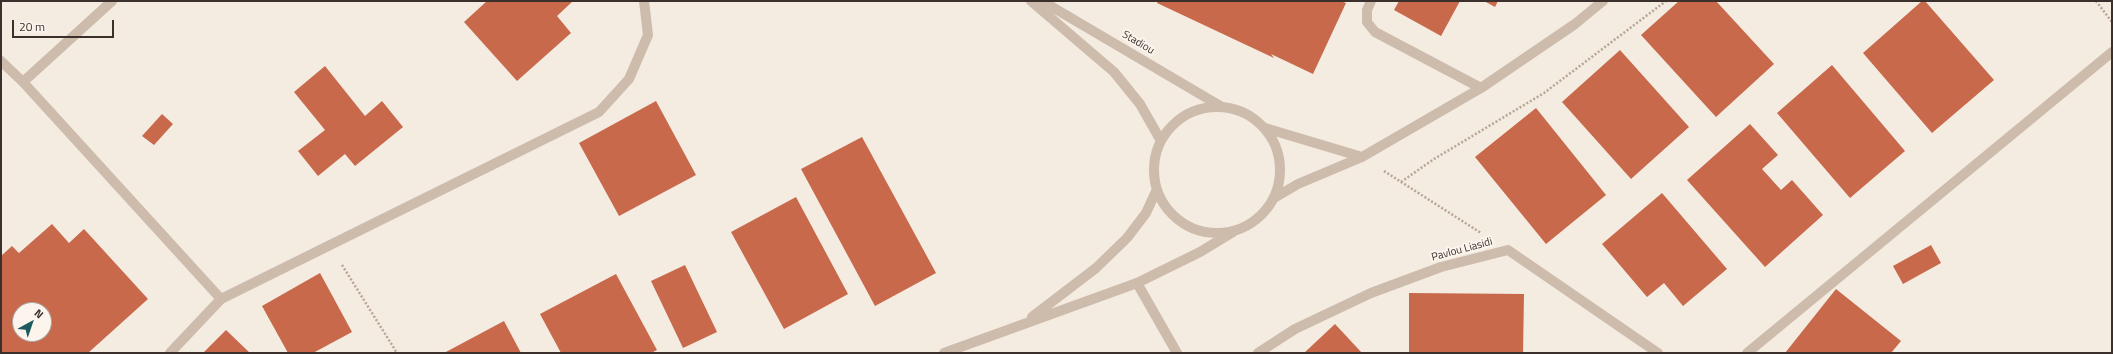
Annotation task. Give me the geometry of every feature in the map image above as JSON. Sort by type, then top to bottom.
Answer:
[{"type":"street","points":[[23,82],[112,1]]},
{"type":"street","points":[[170,353],[221,299],[599,112],[629,79],[648,35],[644,1]]},
{"type":"street","points":[[1031,1],[1114,72],[1140,104],[1161,141]]},
{"type":"street","name":"Stadiou","points":[[1042,1],[1222,107]]},
{"type":"street","points":[[1371,1],[1367,10],[1367,22],[1376,32],[1480,88]]},
{"type":"street","points":[[1274,198],[1298,184],[1362,157],[1480,88],[1575,24],[1603,1]]},
{"type":"street","points":[[1747,353],[2112,52]]},
{"type":"street","points":[[1,61],[23,82],[221,299]]},
{"type":"street","points":[[1237,230],[1213,233],[1189,226],[1170,211],[1157,189],[1154,165],[1161,141],[1176,121],[1197,109],[1222,107],[1245,113],[1265,128],[1362,157]]},
{"type":"street","points":[[944,353],[1137,283],[1200,252],[1259,218],[1274,198],[1281,174],[1278,150],[1265,128]]},
{"type":"street","points":[[1024,323],[1096,268],[1127,238],[1146,213],[1157,189]]},
{"type":"street","name":"Pavlou Liasidi","points":[[1258,353],[1295,329],[1371,292],[1441,267],[1508,250],[1658,353]]},
{"type":"street","points":[[1137,283],[1176,353]]},
{"type":"path","points":[[1401,182],[1434,159],[1544,93],[1666,1]]},
{"type":"path","points":[[2096,1],[2112,22]]},
{"type":"path","points":[[1362,157],[1508,250]]},
{"type":"path","points":[[328,245],[397,353]]},
{"type":"building","points":[[487,1],[573,1],[557,16],[571,33],[517,81],[464,22]]},
{"type":"building","points":[[1158,1],[1341,1],[1346,3],[1313,74],[1271,54],[1274,58],[1157,3]]},
{"type":"building","points":[[1399,1],[1460,1],[1441,36],[1394,10]]},
{"type":"building","points":[[1484,1],[1498,1],[1495,7]]},
{"type":"building","points":[[1679,1],[1716,1],[1774,64],[1716,117],[1641,35]]},
{"type":"building","points":[[1922,1],[1925,1],[1994,80],[1932,133],[1863,53]]},
{"type":"building","points":[[1620,50],[1689,127],[1631,179],[1562,102]]},
{"type":"building","points":[[1832,65],[1905,151],[1850,198],[1777,113]]},
{"type":"building","points":[[325,66],[365,116],[382,101],[403,127],[355,166],[345,154],[318,176],[298,151],[325,130],[294,92]]},
{"type":"building","points":[[656,101],[696,175],[619,216],[579,143]]},
{"type":"building","points":[[1536,108],[1606,195],[1546,244],[1475,157]]},
{"type":"building","points":[[162,114],[173,124],[154,145],[142,136]]},
{"type":"building","points":[[1750,124],[1778,155],[1762,169],[1781,190],[1792,180],[1823,215],[1765,267],[1687,180]]},
{"type":"building","points":[[862,137],[936,273],[875,306],[801,169]]},
{"type":"building","points":[[1662,193],[1727,269],[1683,306],[1664,283],[1647,297],[1602,244]]},
{"type":"building","points":[[796,197],[848,294],[784,329],[731,232]]},
{"type":"building","points":[[52,224],[69,243],[84,229],[148,299],[88,353],[1,353],[1,256],[12,246],[19,253]]},
{"type":"building","points":[[1931,245],[1941,263],[1903,284],[1893,266]]},
{"type":"building","points":[[685,265],[717,332],[683,348],[651,281]]},
{"type":"building","points":[[320,273],[352,332],[313,353],[288,353],[262,306]]},
{"type":"building","points":[[616,274],[657,350],[651,353],[561,353],[540,314]]},
{"type":"building","points":[[1836,289],[1901,341],[1891,353],[1785,353]]},
{"type":"building","points":[[1409,293],[1524,294],[1523,353],[1409,353]]},
{"type":"building","points":[[504,321],[521,353],[444,353]]},
{"type":"building","points":[[1335,324],[1362,353],[1304,353]]},
{"type":"building","points":[[226,330],[250,353],[203,353]]}]
